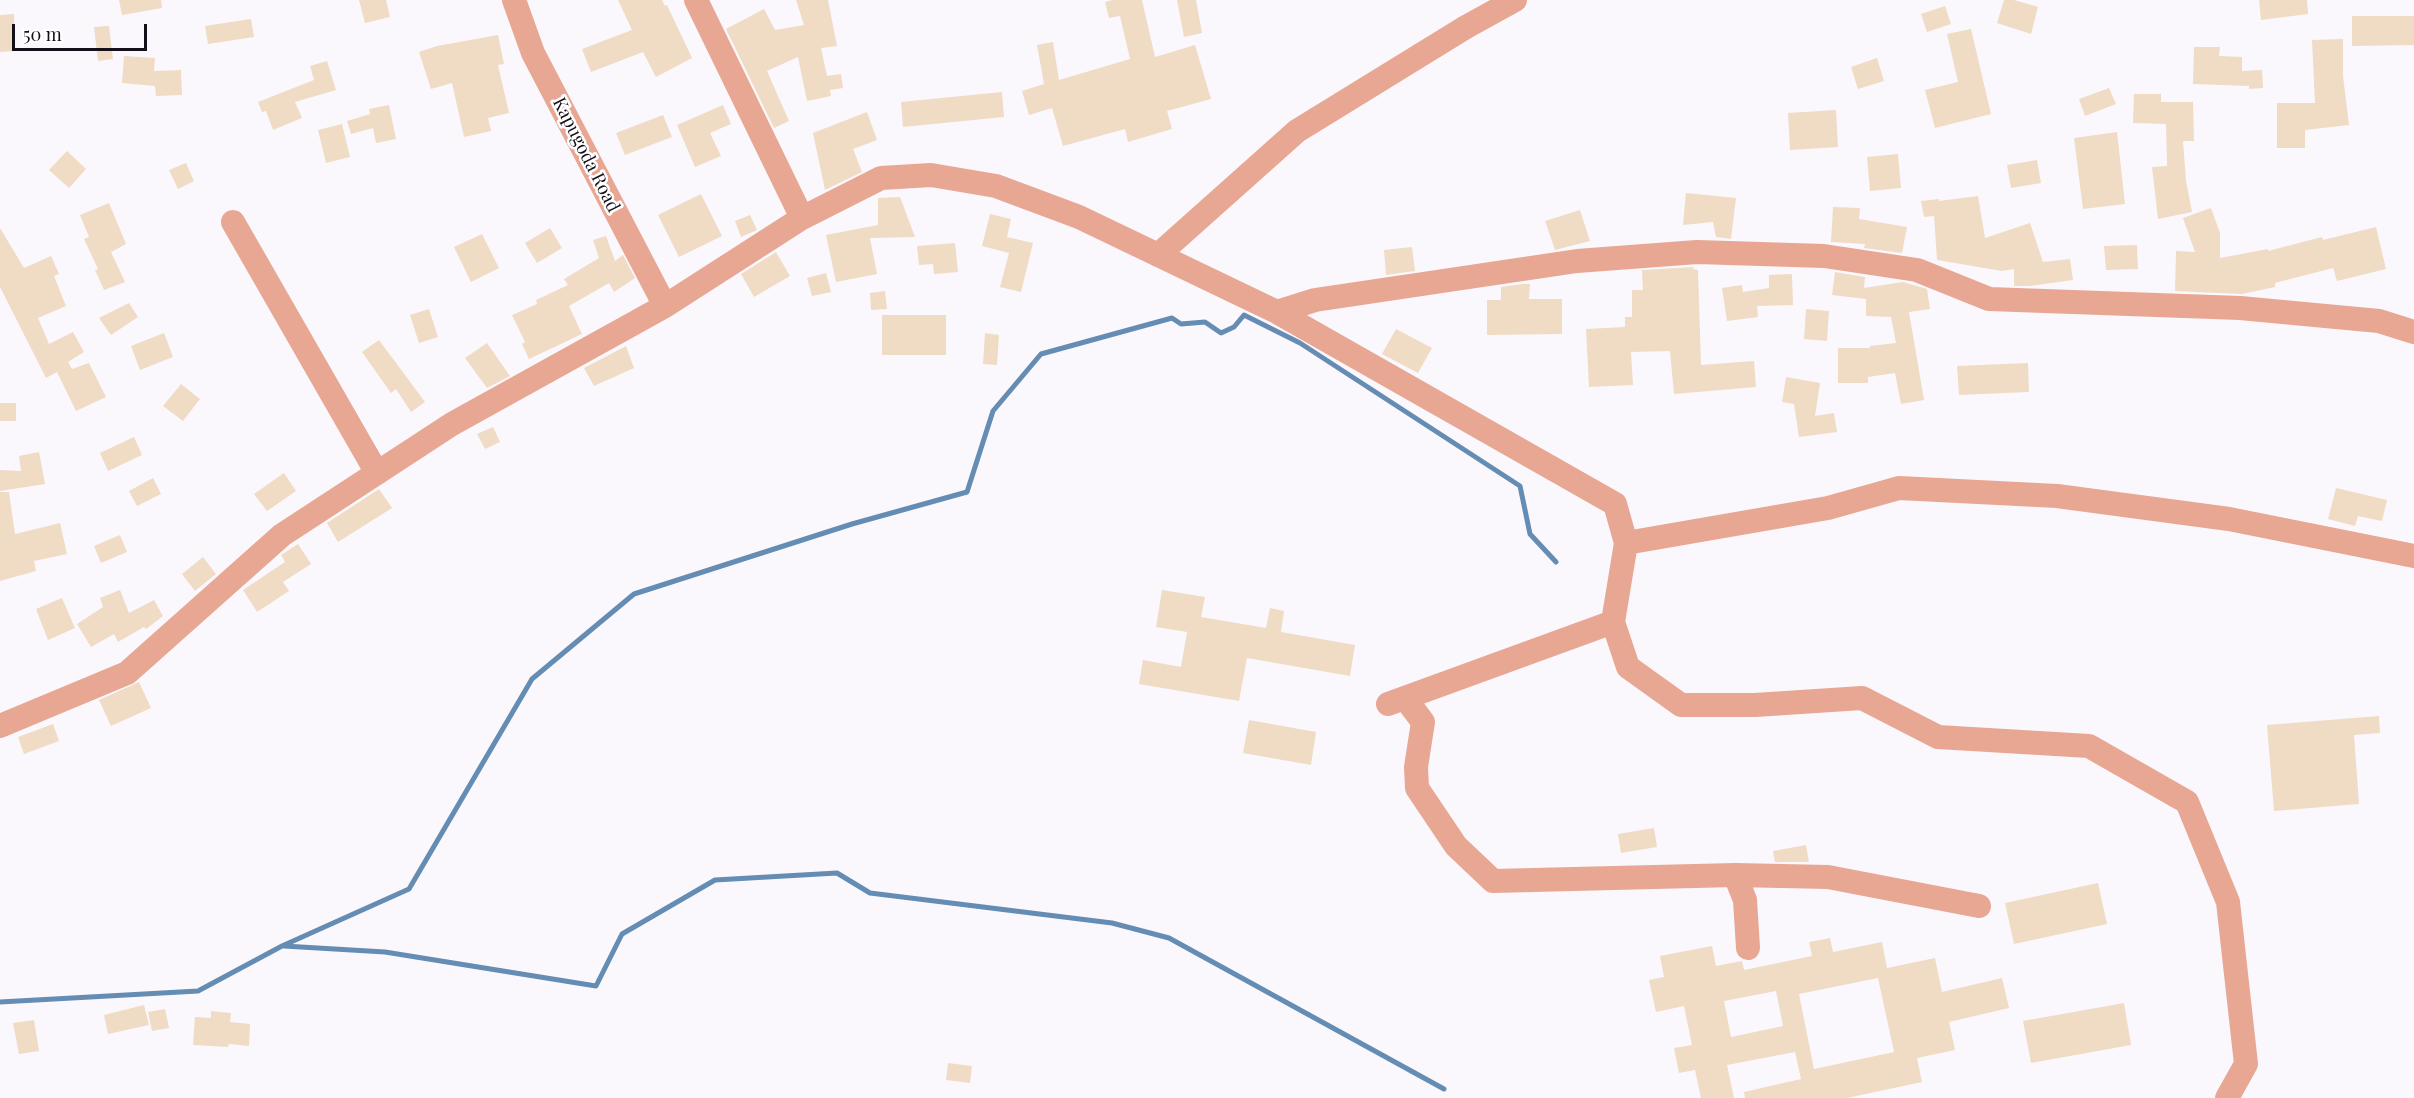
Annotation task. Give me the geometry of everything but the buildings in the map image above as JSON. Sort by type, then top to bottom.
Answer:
[{"type":"street","name":"Kapugoda Road","points":[[514,0],[533,52],[665,306]]},
{"type":"street","points":[[696,0],[802,218]]},
{"type":"street","points":[[1158,255],[1297,131],[1466,27],[1515,0]]},
{"type":"street","points":[[0,726],[127,673],[282,535],[452,424],[665,306],[802,218],[881,178],[931,175],[996,186],[1079,216],[1277,312],[1615,504],[1626,543],[1613,622],[1628,667],[1681,705],[1755,705],[1862,698],[1938,737],[2090,746],[2187,802],[2228,902],[2246,1064],[2227,1098]]},
{"type":"street","points":[[233,222],[377,473]]},
{"type":"street","points":[[1277,312],[1315,300],[1577,261],[1697,252],[1824,256],[1917,270],[1989,299],[2240,308],[2379,321],[2414,332]]},
{"type":"street","points":[[1626,543],[1828,508],[1899,488],[2068,497],[2229,519],[2414,556]]},
{"type":"street","points":[[1613,622],[1396,701],[1423,722],[1416,767],[1418,788],[1456,846],[1493,881],[1735,875],[1828,877],[1979,906]]},
{"type":"street","points":[[1735,875],[1745,900],[1748,948]]},
{"type":"waterway","points":[[0,1002],[198,991],[282,946],[409,889],[532,679],[634,594],[852,524],[967,492],[993,411],[1041,354],[1172,318],[1181,324],[1205,322],[1221,333],[1234,327],[1244,315],[1300,343],[1520,486],[1530,534],[1556,562]]},
{"type":"waterway","points":[[284,946],[385,952],[596,986],[622,934],[715,880],[837,873],[870,893],[1112,923],[1169,938],[1444,1089]]}]
